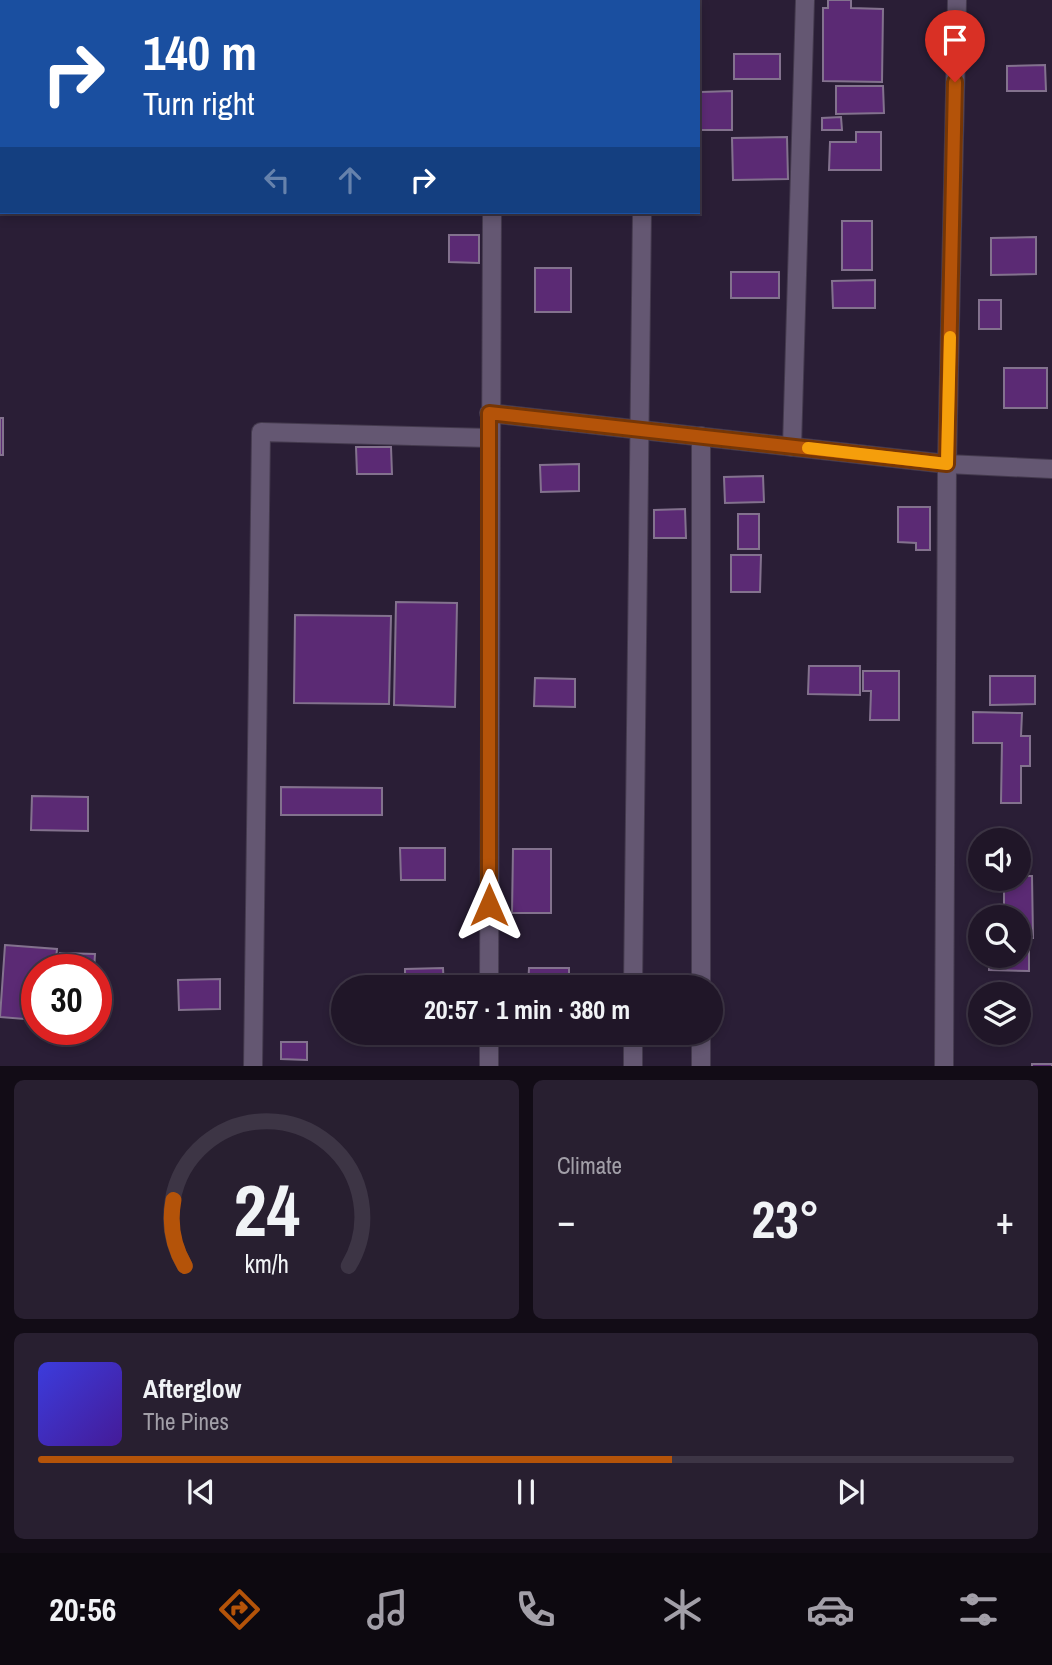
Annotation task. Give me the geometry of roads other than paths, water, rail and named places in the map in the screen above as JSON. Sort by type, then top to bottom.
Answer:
[{"type":"street","points":[[792,446],[806,0]]},
{"type":"street","points":[[944,1066],[947,464],[957,0]]},
{"type":"street","points":[[489,975],[489,413],[492,214]]},
{"type":"street","points":[[633,975],[642,214]]},
{"type":"street","points":[[489,413],[947,464],[1052,469]]},
{"type":"street","points":[[253,1066],[261,432],[489,438]]},
{"type":"street","points":[[701,436],[701,975]]},
{"type":"street","points":[[489,1045],[489,1066]]},
{"type":"street","points":[[633,1045],[633,1066]]},
{"type":"street","points":[[701,1045],[701,1066]]}]
